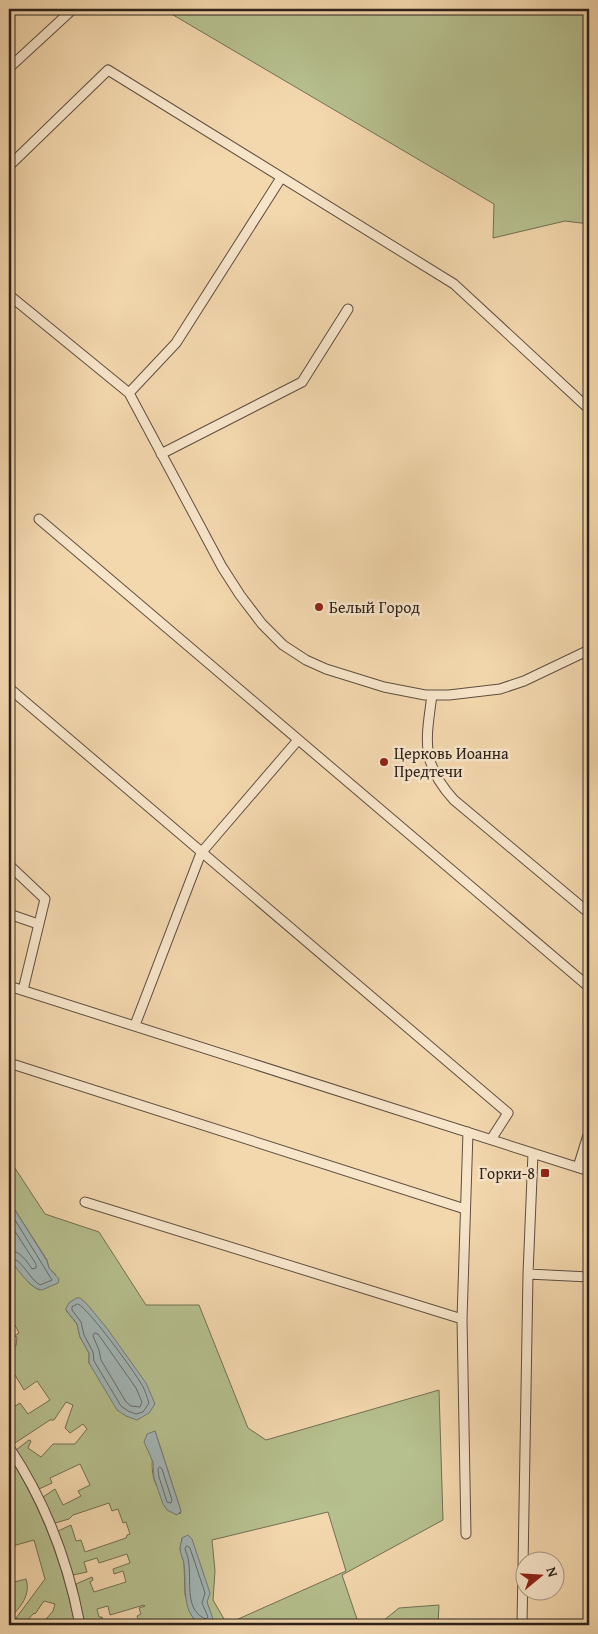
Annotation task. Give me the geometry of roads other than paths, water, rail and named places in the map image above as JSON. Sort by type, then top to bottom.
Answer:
[{"type":"street","points":[[9,68],[73,9]]},
{"type":"street","points":[[9,166],[108,70],[454,284],[589,409]]},
{"type":"street","points":[[129,393],[176,342],[281,178]]},
{"type":"street","points":[[9,295],[129,393],[222,567],[240,595],[262,624],[284,645],[306,660],[344,675],[384,687],[432,695],[476,693],[500,689],[524,681],[589,650]]},
{"type":"street","points":[[161,454],[302,382],[348,309]]},
{"type":"street","points":[[39,519],[589,987]]},
{"type":"street","points":[[9,688],[508,1113],[492,1138]]},
{"type":"street","points":[[432,695],[426,743],[432,767],[445,790],[454,800],[589,913]]},
{"type":"street","points":[[135,1025],[201,853],[298,740]]},
{"type":"street","points":[[9,865],[46,899],[38,924],[23,990]]},
{"type":"street","points":[[9,914],[38,924]]},
{"type":"street","points":[[9,986],[492,1138],[589,1171]]},
{"type":"street","points":[[9,1063],[465,1209]]},
{"type":"street","points":[[466,1534],[462,1319],[468,1132]]},
{"type":"street","points":[[578,1167],[589,1132]]},
{"type":"street","points":[[522,1625],[528,1274],[533,1153]]},
{"type":"street","points":[[85,1202],[462,1319]]},
{"type":"street","points":[[528,1274],[589,1277]]},
{"type":"street","points":[[9,1446],[52,1525],[70,1581],[80,1625]]},
{"type":"water","points":[[11,1209],[15,1210],[47,1261],[49,1268],[59,1279],[58,1283],[42,1290],[38,1289],[29,1282],[9,1259],[9,1211]]},
{"type":"water","points":[[76,1298],[80,1298],[86,1303],[106,1327],[146,1383],[155,1404],[149,1413],[137,1420],[117,1410],[89,1363],[89,1353],[80,1337],[77,1324],[66,1310],[69,1303]]},
{"type":"water","points":[[155,1431],[181,1511],[177,1515],[167,1510],[163,1504],[154,1478],[153,1462],[144,1442],[147,1434]]},
{"type":"water","points":[[188,1535],[192,1539],[210,1593],[207,1602],[213,1619],[211,1625],[201,1623],[189,1611],[185,1593],[184,1562],[180,1549],[182,1538]]},
{"type":"place","name":"Белый Город","points":[[319,607]]},
{"type":"place","name":"Церковь Иоанна Предтечи","points":[[384,762]]},
{"type":"place","name":"Горки-8","points":[[545,1173]]}]
